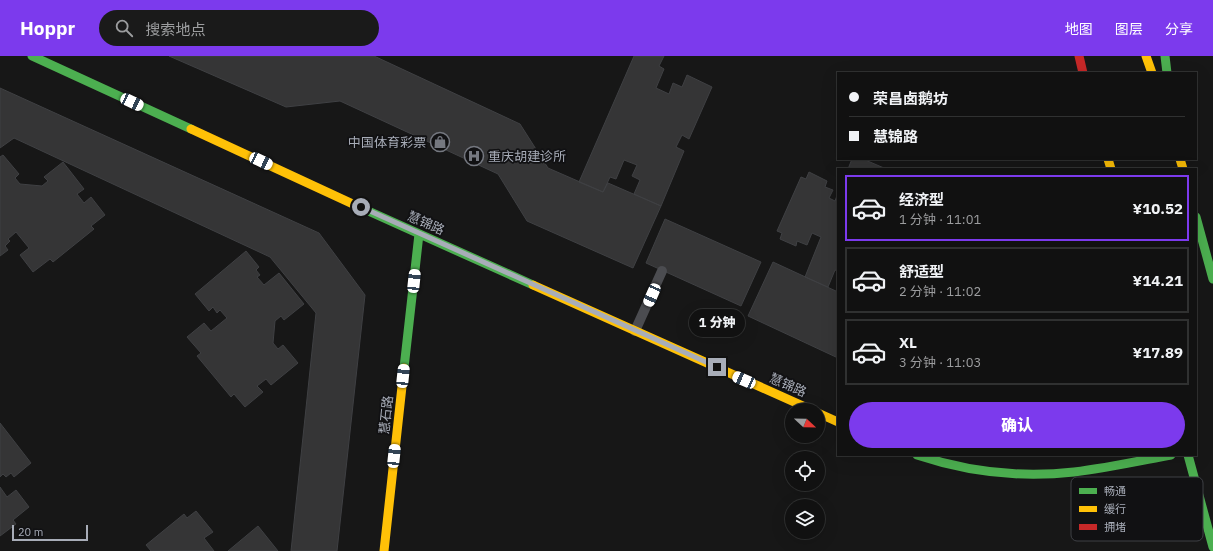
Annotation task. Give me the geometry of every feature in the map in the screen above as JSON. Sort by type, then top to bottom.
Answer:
[{"type":"street","name":"慧锦路","points":[[32,56],[419,234],[796,403]]},
{"type":"street","points":[[1079,56],[1084,72]]},
{"type":"street","points":[[1146,56],[1152,72]]},
{"type":"street","points":[[1165,56],[1167,72]]},
{"type":"street","points":[[1197,221],[1213,279]]},
{"type":"street","name":"慧石路","points":[[384,551],[419,234]]},
{"type":"street","points":[[825,416],[837,422]]},
{"type":"street","points":[[920,456],[960,468],[1028,474],[1060,473],[1165,456]]},
{"type":"street","points":[[1188,456],[1194,477]]},
{"type":"street","points":[[1203,510],[1213,547]]},
{"type":"lane","points":[[635,331],[662,271]]},
{"type":"building","points":[[169,56],[374,56],[520,124],[548,168],[603,192],[608,183],[661,206],[633,268],[527,221],[498,174],[340,101],[286,107]]},
{"type":"building","points":[[634,56],[664,56],[659,66],[664,69],[656,88],[669,94],[673,83],[682,87],[687,75],[712,87],[689,139],[682,135],[676,147],[684,151],[661,206],[634,194],[640,180],[632,176],[637,165],[624,160],[616,179],[610,177],[603,192],[579,182]]},
{"type":"building","points":[[0,88],[319,233],[365,295],[337,551],[291,551],[316,313],[270,257],[14,138],[0,148]]},
{"type":"building","points":[[3,155],[19,174],[15,178],[20,184],[42,186],[48,181],[44,177],[63,162],[84,189],[77,194],[84,203],[91,197],[105,215],[91,226],[94,229],[53,262],[50,259],[33,272],[20,255],[29,248],[16,232],[8,239],[10,241],[5,246],[8,250],[0,256],[0,157]]},
{"type":"building","points":[[852,160],[865,160],[884,168],[848,168]]},
{"type":"building","points":[[809,172],[827,181],[825,187],[833,190],[829,198],[835,201],[837,196],[837,271],[835,270],[828,287],[805,277],[821,237],[812,233],[807,245],[797,241],[796,246],[780,239],[782,233],[777,231],[801,177],[806,179]]},
{"type":"building","points":[[665,219],[761,262],[741,306],[646,263]]},
{"type":"building","points":[[246,251],[259,267],[256,270],[260,275],[257,277],[264,285],[279,273],[304,304],[284,320],[281,316],[275,321],[273,343],[278,349],[283,345],[298,363],[271,385],[266,379],[257,386],[263,392],[245,407],[234,394],[231,397],[197,356],[201,353],[187,337],[204,323],[211,331],[227,318],[220,310],[217,313],[213,307],[209,311],[195,294]]},
{"type":"building","points":[[773,262],[837,292],[837,358],[748,316]]},
{"type":"building","points":[[0,423],[31,463],[14,477],[11,473],[6,477],[3,474],[0,477]]},
{"type":"building","points":[[0,487],[7,497],[16,490],[29,507],[13,520],[16,524],[0,536]]},
{"type":"building","points":[[196,511],[213,532],[204,538],[214,551],[151,551],[146,545],[184,514],[187,518]]},
{"type":"building","points":[[258,526],[278,551],[228,551]]},
{"type":"traffic: fast","points":[[32,56],[191,129]]},
{"type":"traffic: fast","points":[[1165,56],[1167,72]]},
{"type":"traffic: fast","points":[[355,205],[533,285]]},
{"type":"traffic: fast","points":[[1197,221],[1213,279]]},
{"type":"traffic: fast","points":[[404,368],[419,234]]},
{"type":"traffic: fast","points":[[920,456],[956,466],[1014,474],[1054,474],[1074,472],[1166,456]]},
{"type":"traffic: fast","points":[[1188,456],[1194,477]]},
{"type":"traffic: fast","points":[[1203,510],[1213,547]]},
{"type":"traffic: slow","points":[[1146,56],[1152,72]]},
{"type":"traffic: slow","points":[[191,129],[355,205]]},
{"type":"traffic: slow","points":[[1108,160],[1111,168]]},
{"type":"traffic: slow","points":[[1180,160],[1183,168]]},
{"type":"traffic: slow","points":[[533,285],[796,403]]},
{"type":"traffic: slow","points":[[384,551],[404,368]]},
{"type":"traffic: slow","points":[[825,416],[837,422]]},
{"type":"traffic: jam","points":[[1079,56],[1083,72]]},
{"type":"place","name":"中国体育彩票","points":[[440,142]]},
{"type":"place","name":"重庆胡建诊所","points":[[474,156]]},
{"type":"route","points":[[361,207],[717,367]]}]
